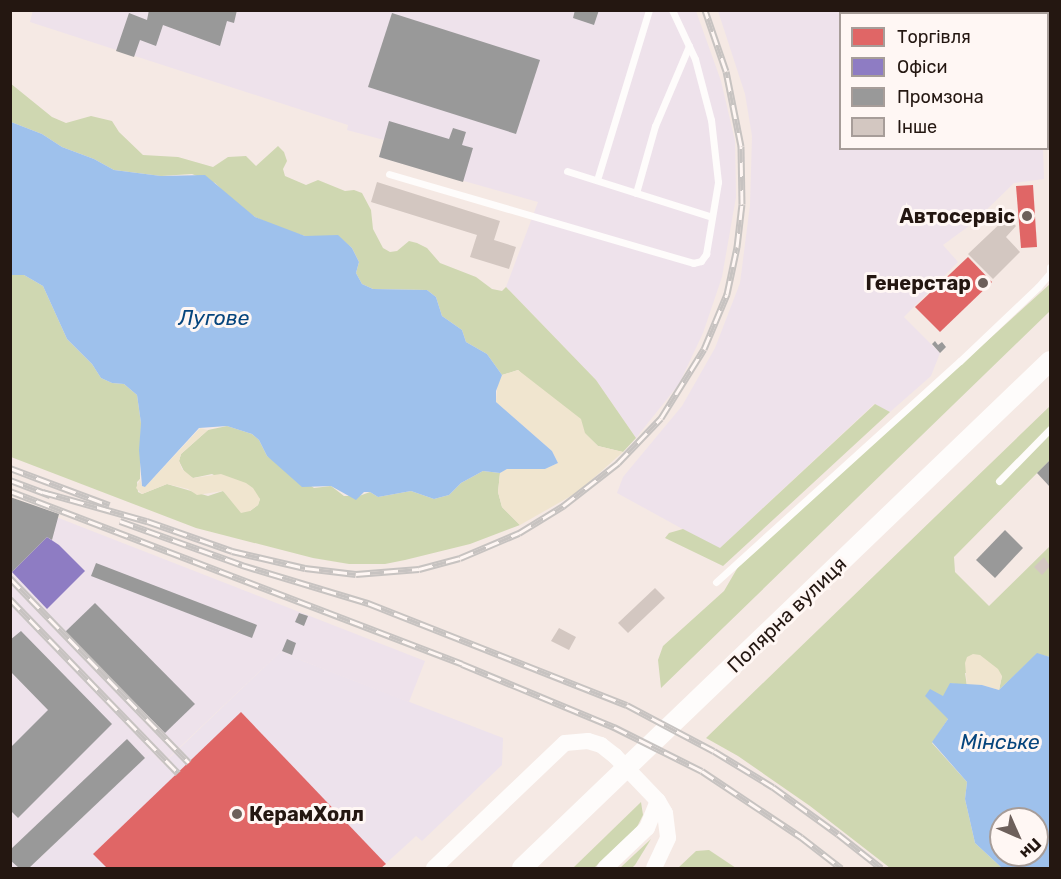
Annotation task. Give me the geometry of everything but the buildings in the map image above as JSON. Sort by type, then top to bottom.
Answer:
[{"type":"main road","name":"Полярна вулиця","points":[[522,868],[1050,361]]},
{"type":"street","points":[[434,868],[565,743],[588,741],[601,745],[615,756],[658,801],[668,825],[668,838],[654,868]]},
{"type":"street","points":[[605,868],[647,828],[658,801]]},
{"type":"lane","points":[[597,180],[649,10]]},
{"type":"lane","points":[[390,174],[693,263],[701,261],[706,254],[718,182],[711,120],[689,46],[672,10]]},
{"type":"lane","points":[[636,193],[655,126],[689,46]]},
{"type":"lane","points":[[567,171],[712,217]]},
{"type":"lane","points":[[716,582],[960,361],[1038,287],[1050,273],[1050,267]]},
{"type":"lane","points":[[999,481],[1050,429]]},
{"type":"shaded area","points":[[33,10],[696,11],[721,81],[735,141],[736,197],[722,277],[703,333],[679,384],[636,438],[596,380],[506,287],[538,202],[379,157],[384,140],[347,130],[348,125],[30,22]]},
{"type":"shaded area","points":[[718,11],[966,11],[968,12],[839,12],[839,150],[1043,150],[1044,179],[1014,183],[973,223],[943,245],[958,262],[904,317],[940,353],[931,376],[890,412],[874,404],[719,549],[617,493],[623,477],[682,406],[715,348],[740,283],[750,205],[752,136],[745,94]]},
{"type":"shaded area","points":[[10,499],[425,661],[409,702],[280,652],[162,764],[150,753],[29,868],[11,868]]},
{"type":"shaded area","points":[[280,652],[503,738],[502,765],[422,841],[416,836],[381,868],[29,868],[150,753],[163,764]]},
{"type":"green space","points":[[10,83],[52,117],[66,123],[91,116],[112,121],[119,132],[143,155],[178,157],[213,167],[228,157],[246,156],[256,166],[278,146],[284,152],[287,161],[283,169],[285,176],[306,185],[318,180],[345,191],[354,190],[362,193],[371,210],[373,229],[383,248],[390,252],[397,251],[409,241],[417,243],[427,248],[440,263],[476,277],[492,289],[502,291],[506,287],[596,380],[636,438],[623,452],[598,446],[518,370],[502,375],[487,354],[466,342],[462,330],[442,316],[436,297],[427,290],[373,289],[362,284],[356,273],[359,262],[352,248],[338,236],[305,236],[281,229],[255,217],[237,205],[215,183],[192,174],[161,176],[114,170],[94,159],[62,147],[42,134],[11,122]]},
{"type":"green space","points":[[10,275],[24,275],[43,286],[67,339],[92,364],[101,378],[112,383],[124,384],[137,395],[141,423],[140,479],[137,482],[138,492],[142,494],[167,484],[208,496],[223,491],[250,511],[258,505],[260,499],[212,474],[193,478],[186,475],[179,461],[181,454],[208,430],[227,426],[252,434],[259,440],[267,456],[314,488],[331,486],[344,496],[359,496],[370,492],[378,497],[411,491],[434,499],[449,495],[461,483],[483,471],[500,473],[498,492],[502,507],[520,525],[470,544],[405,560],[385,564],[349,564],[313,558],[196,528],[11,457]]},
{"type":"green space","points":[[1050,284],[1050,311],[661,688],[658,660],[663,646],[724,591],[738,567]]},
{"type":"green space","points":[[875,404],[890,412],[723,566],[665,538],[669,533],[683,529],[720,548]]},
{"type":"green space","points":[[1050,406],[1050,460],[954,557],[955,572],[989,606],[1050,546],[1050,657],[1037,654],[999,690],[1002,676],[965,673],[967,686],[950,683],[948,719],[932,743],[967,782],[965,799],[975,843],[989,856],[989,867],[1002,868],[890,868],[810,806],[738,756],[706,738]]},
{"type":"green space","points":[[641,802],[643,815],[637,827],[594,868],[573,868]]},
{"type":"green space","points":[[651,839],[632,868],[620,868]]},
{"type":"green space","points":[[709,850],[736,868],[678,868],[696,851]]},
{"type":"sand","points":[[518,370],[581,419],[585,433],[598,446],[623,452],[578,492],[520,525],[502,507],[498,492],[500,473],[507,469],[545,469],[558,463],[552,451],[496,402],[498,379],[502,375]]},
{"type":"sand","points":[[200,428],[208,430],[181,454],[179,461],[182,469],[193,478],[221,474],[246,483],[253,488],[260,499],[258,505],[250,511],[241,513],[223,491],[197,495],[188,489],[167,484],[142,494],[136,488],[140,479],[142,486],[145,487]]},
{"type":"sand","points":[[973,654],[980,655],[998,669],[1002,676],[999,690],[982,685],[967,686],[965,663],[967,657]]},
{"type":"water","name":"Лугове","points":[[11,122],[42,134],[62,147],[94,159],[114,170],[161,176],[205,175],[255,217],[305,236],[338,235],[352,248],[359,262],[356,273],[362,284],[373,289],[427,290],[436,297],[442,316],[462,330],[466,342],[487,354],[502,375],[496,391],[496,402],[552,451],[558,463],[545,469],[507,469],[500,473],[483,471],[461,483],[449,495],[434,499],[411,491],[378,497],[370,492],[364,492],[356,500],[331,486],[302,487],[267,456],[259,440],[252,434],[227,426],[199,428],[145,487],[142,486],[139,450],[141,423],[137,395],[124,384],[112,383],[101,378],[92,364],[67,339],[43,286],[24,275],[11,275]]},
{"type":"water","name":"Мінське","points":[[1037,653],[1050,657],[1050,868],[1001,867],[1049,867],[1049,807],[989,807],[989,856],[975,843],[965,799],[967,782],[932,742],[948,719],[925,696],[930,689],[943,696],[950,683],[982,685],[999,690]]},
{"type":"railway","points":[[43,492],[147,521],[232,551],[305,568],[356,574],[419,569],[460,558],[519,533],[563,506],[618,463],[661,418],[704,349],[727,294],[737,247],[742,204],[741,146],[726,71],[705,10]]},
{"type":"railway","points":[[10,468],[109,505]]},
{"type":"railway","points":[[10,480],[50,495]]},
{"type":"railway","points":[[10,491],[462,664],[614,727],[702,771],[801,837],[841,868]]},
{"type":"railway","points":[[120,521],[242,565],[368,603],[627,705],[714,751],[773,787],[881,868]]},
{"type":"railway","points":[[10,578],[189,763]]},
{"type":"railway","points":[[10,599],[178,773]]},
{"type":"place","name":"Автосервіс","points":[[1027,216]]},
{"type":"place","name":"Генерстар","points":[[983,283]]},
{"type":"place","name":"КерамХолл","points":[[237,814]]}]
